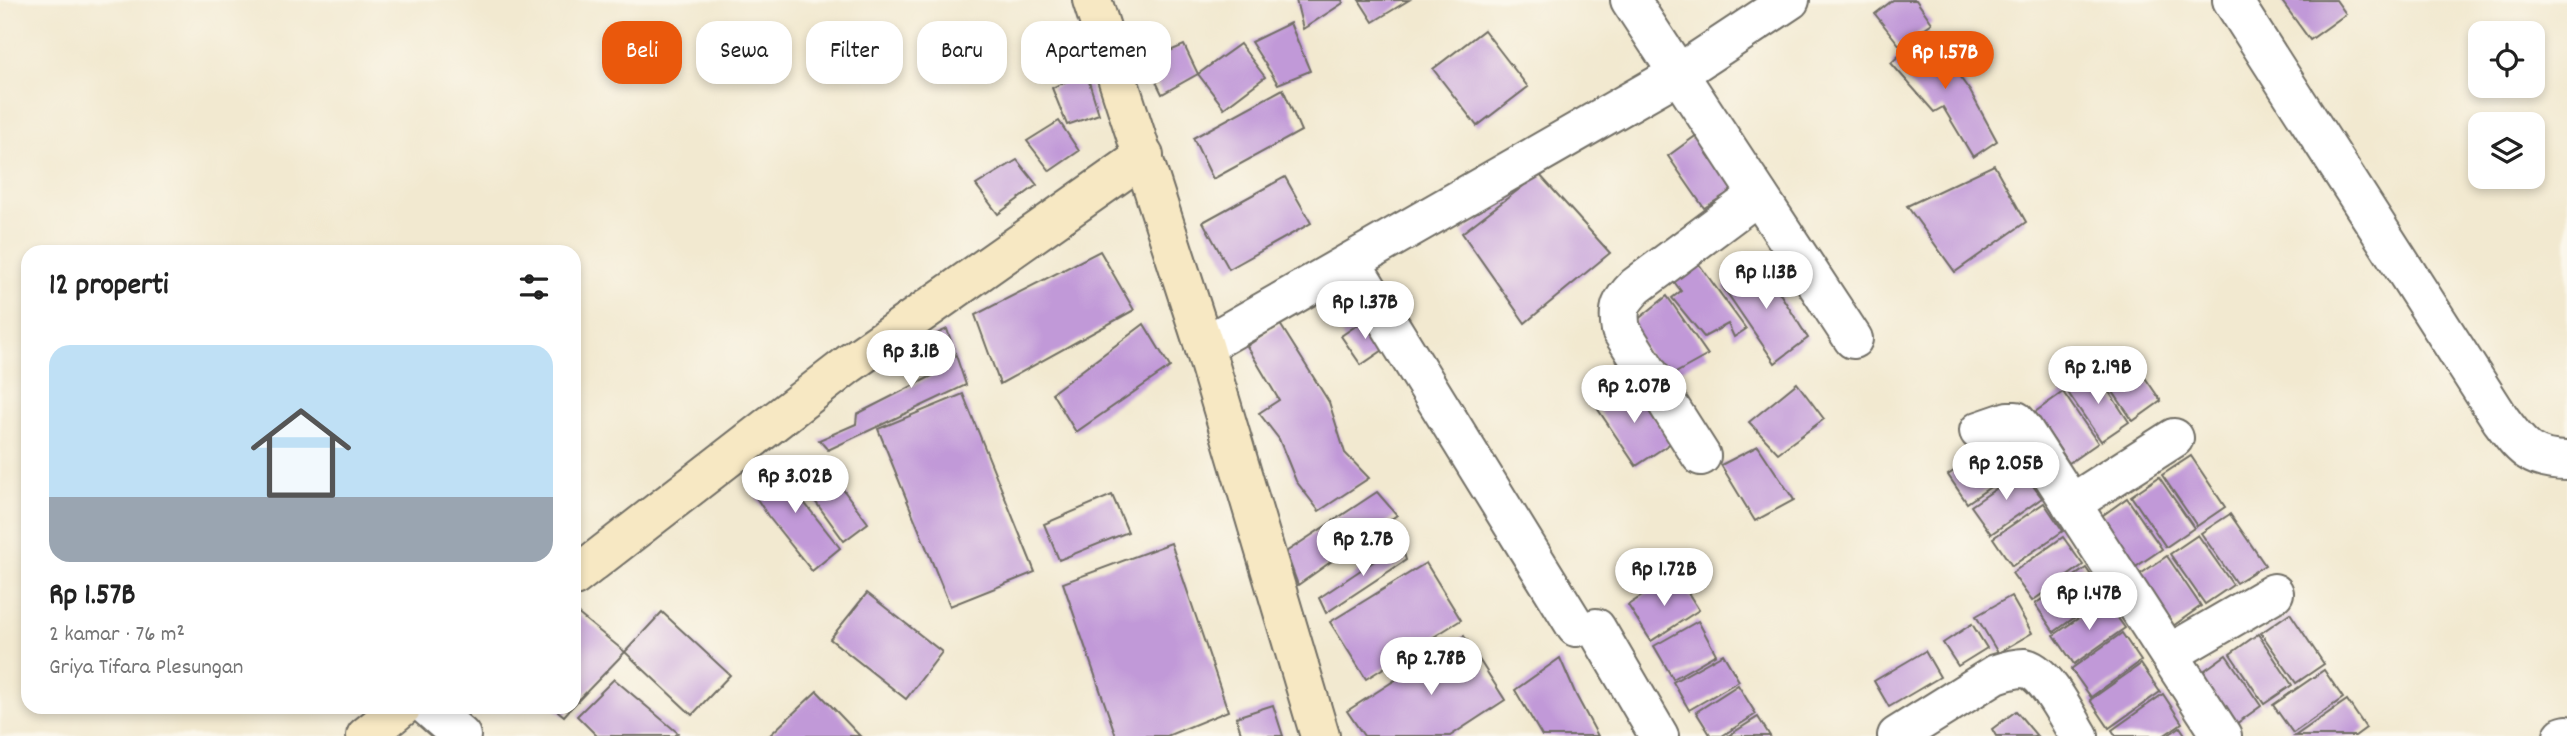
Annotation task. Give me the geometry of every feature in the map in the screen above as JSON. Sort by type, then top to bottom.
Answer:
[{"type":"main road","points":[[1092,0],[1203,346],[1320,736]]},
{"type":"main road","points":[[581,572],[849,364],[1144,156]]},
{"type":"main road","points":[[366,736],[393,714]]},
{"type":"street","points":[[1630,0],[1853,339]]},
{"type":"street","points":[[1203,346],[1678,74],[1790,0]]},
{"type":"street","points":[[2232,0],[2514,439],[2521,448],[2547,461],[2567,461]]},
{"type":"street","points":[[1702,456],[1621,330],[1618,313],[1620,301],[1636,286],[1758,195]]},
{"type":"street","points":[[1351,262],[1586,628],[1659,736]]},
{"type":"street","points":[[1979,431],[2016,421],[2222,736]]},
{"type":"street","points":[[2071,503],[2174,438]]},
{"type":"street","points":[[2169,653],[2274,593]]},
{"type":"street","points":[[1897,736],[1996,674],[2026,668],[2037,673],[2045,682],[2079,736]]},
{"type":"street","points":[[436,714],[461,736]]},
{"type":"building","points":[[1296,0],[1342,0],[1343,3],[1303,29]]},
{"type":"building","points":[[1359,0],[1409,0],[1373,22]]},
{"type":"building","points":[[1893,0],[1916,0],[1932,23],[1900,46],[1875,14]]},
{"type":"building","points":[[2281,0],[2336,0],[2346,14],[2310,40]]},
{"type":"building","points":[[1290,23],[1310,71],[1278,84],[1251,42]]},
{"type":"building","points":[[1484,30],[1528,87],[1477,126],[1433,69]]},
{"type":"building","points":[[1926,31],[1970,91],[1997,141],[1973,157],[1943,107],[1934,112],[1891,63]]},
{"type":"building","points":[[1240,44],[1265,77],[1224,108],[1198,74]]},
{"type":"building","points":[[1184,45],[1198,74],[1162,94],[1157,84],[1171,84],[1171,50]]},
{"type":"building","points":[[1060,84],[1090,84],[1099,114],[1067,125],[1052,88]]},
{"type":"building","points":[[1283,89],[1301,131],[1213,179],[1193,138]]},
{"type":"building","points":[[1059,121],[1079,151],[1050,171],[1027,141]]},
{"type":"building","points":[[1701,132],[1736,188],[1704,208],[1668,156]]},
{"type":"building","points":[[1017,160],[1037,185],[998,214],[976,185]]},
{"type":"building","points":[[1994,165],[2026,222],[1955,272],[1907,206]]},
{"type":"building","points":[[1539,174],[1610,253],[1525,323],[1462,233]]},
{"type":"building","points":[[1285,177],[1311,223],[1229,269],[1203,222]]},
{"type":"building","points":[[1100,251],[1134,310],[1000,384],[975,315]]},
{"type":"building","points":[[1696,260],[1746,329],[1734,337],[1728,324],[1704,337],[1672,298],[1681,291],[1672,279]]},
{"type":"building","points":[[1759,260],[1808,338],[1775,363],[1723,287]]},
{"type":"building","points":[[1667,296],[1708,355],[1663,380],[1631,325]]},
{"type":"building","points":[[1369,317],[1389,346],[1361,365],[1341,336]]},
{"type":"building","points":[[1144,324],[1170,367],[1076,432],[1052,393]]},
{"type":"building","points":[[1280,324],[1329,402],[1345,453],[1369,478],[1319,511],[1296,481],[1279,439],[1259,413],[1279,400],[1247,346]]},
{"type":"building","points":[[947,329],[966,385],[828,450],[819,440],[856,424],[857,414],[932,376],[916,343]]},
{"type":"building","points":[[2126,350],[2161,401],[2133,421],[2098,370]]},
{"type":"building","points":[[2095,371],[2129,422],[2101,441],[2067,391]]},
{"type":"building","points":[[1797,383],[1824,419],[1778,453],[1749,422]]},
{"type":"building","points":[[1633,384],[1671,443],[1636,466],[1597,408]]},
{"type":"building","points":[[2063,392],[2098,443],[2069,463],[2035,412]]},
{"type":"building","points":[[963,394],[1035,572],[950,606],[878,429]]},
{"type":"building","points":[[1998,440],[2018,468],[1967,503],[1948,475]]},
{"type":"building","points":[[1758,446],[1794,500],[1755,521],[1721,465]]},
{"type":"building","points":[[2191,456],[2225,507],[2197,526],[2162,475]]},
{"type":"building","points":[[791,461],[810,488],[799,496],[840,548],[812,571],[768,516],[750,488]]},
{"type":"building","points":[[2022,471],[2042,498],[1991,534],[1971,506]]},
{"type":"building","points":[[2159,477],[2194,528],[2166,547],[2131,496]]},
{"type":"building","points":[[836,480],[868,523],[844,541],[812,497]]},
{"type":"building","points":[[1377,492],[1397,515],[1298,585],[1286,552]]},
{"type":"building","points":[[1112,495],[1128,532],[1059,560],[1044,524]]},
{"type":"building","points":[[2127,498],[2162,549],[2134,568],[2099,518]]},
{"type":"building","points":[[2044,503],[2063,531],[2012,566],[1993,538]]},
{"type":"building","points":[[2230,514],[2265,565],[2236,583],[2201,533]]},
{"type":"building","points":[[2198,535],[2233,585],[2205,604],[2170,554]]},
{"type":"building","points":[[2063,537],[2083,565],[2032,601],[2012,573]]},
{"type":"building","points":[[1171,543],[1228,711],[1167,736],[1116,736],[1063,583]]},
{"type":"building","points":[[1401,543],[1406,560],[1326,613],[1319,598]]},
{"type":"building","points":[[2167,556],[2201,606],[2173,626],[2139,575]]},
{"type":"building","points":[[1426,563],[1461,620],[1366,679],[1330,622]]},
{"type":"building","points":[[2086,568],[2105,596],[2054,632],[2035,604]]},
{"type":"building","points":[[1676,574],[1699,610],[1651,641],[1628,605]]},
{"type":"building","points":[[867,593],[942,652],[906,699],[830,639]]},
{"type":"building","points":[[2011,596],[2032,633],[1998,653],[1976,616]]},
{"type":"building","points":[[2105,600],[2125,628],[2074,664],[2054,635]]},
{"type":"building","points":[[662,612],[730,675],[692,715],[625,652]]},
{"type":"building","points":[[2290,613],[2324,664],[2296,683],[2261,633]]},
{"type":"building","points":[[581,616],[625,652],[581,698]]},
{"type":"building","points":[[1698,621],[1716,654],[1673,679],[1654,646]]},
{"type":"building","points":[[1972,624],[1987,648],[1958,666],[1943,643]]},
{"type":"building","points":[[2122,633],[2141,661],[2091,697],[2071,669]]},
{"type":"building","points":[[2258,634],[2292,685],[2264,704],[2230,654]]},
{"type":"building","points":[[1464,636],[1505,700],[1450,736],[1364,736],[1347,711]]},
{"type":"building","points":[[1925,651],[1940,677],[1889,707],[1874,681]]},
{"type":"building","points":[[1723,654],[1739,681],[1689,710],[1673,682]]},
{"type":"building","points":[[2226,655],[2261,706],[2233,726],[2198,675]]},
{"type":"building","points":[[1560,658],[1598,736],[1542,736],[1515,690]]},
{"type":"building","points":[[2141,664],[2160,692],[2109,728],[2090,700]]},
{"type":"building","points":[[2324,670],[2343,698],[2293,733],[2273,705]]},
{"type":"building","points":[[614,679],[678,733],[675,736],[597,736],[577,716]]},
{"type":"building","points":[[1738,685],[1756,714],[1722,736],[1711,736],[1696,712]]},
{"type":"building","points":[[817,691],[860,736],[769,736]]},
{"type":"building","points":[[2163,694],[2182,723],[2163,736],[2116,736],[2112,730]]},
{"type":"building","points":[[2347,700],[2366,728],[2355,736],[2295,736]]},
{"type":"building","points":[[1273,705],[1283,736],[1242,736],[1236,717]]},
{"type":"building","points":[[2016,711],[2037,736],[1996,736],[1992,729]]},
{"type":"building","points":[[1758,717],[1770,736],[1728,736]]},
{"type":"building","points":[[2180,727],[2186,736],[2167,736]]}]
